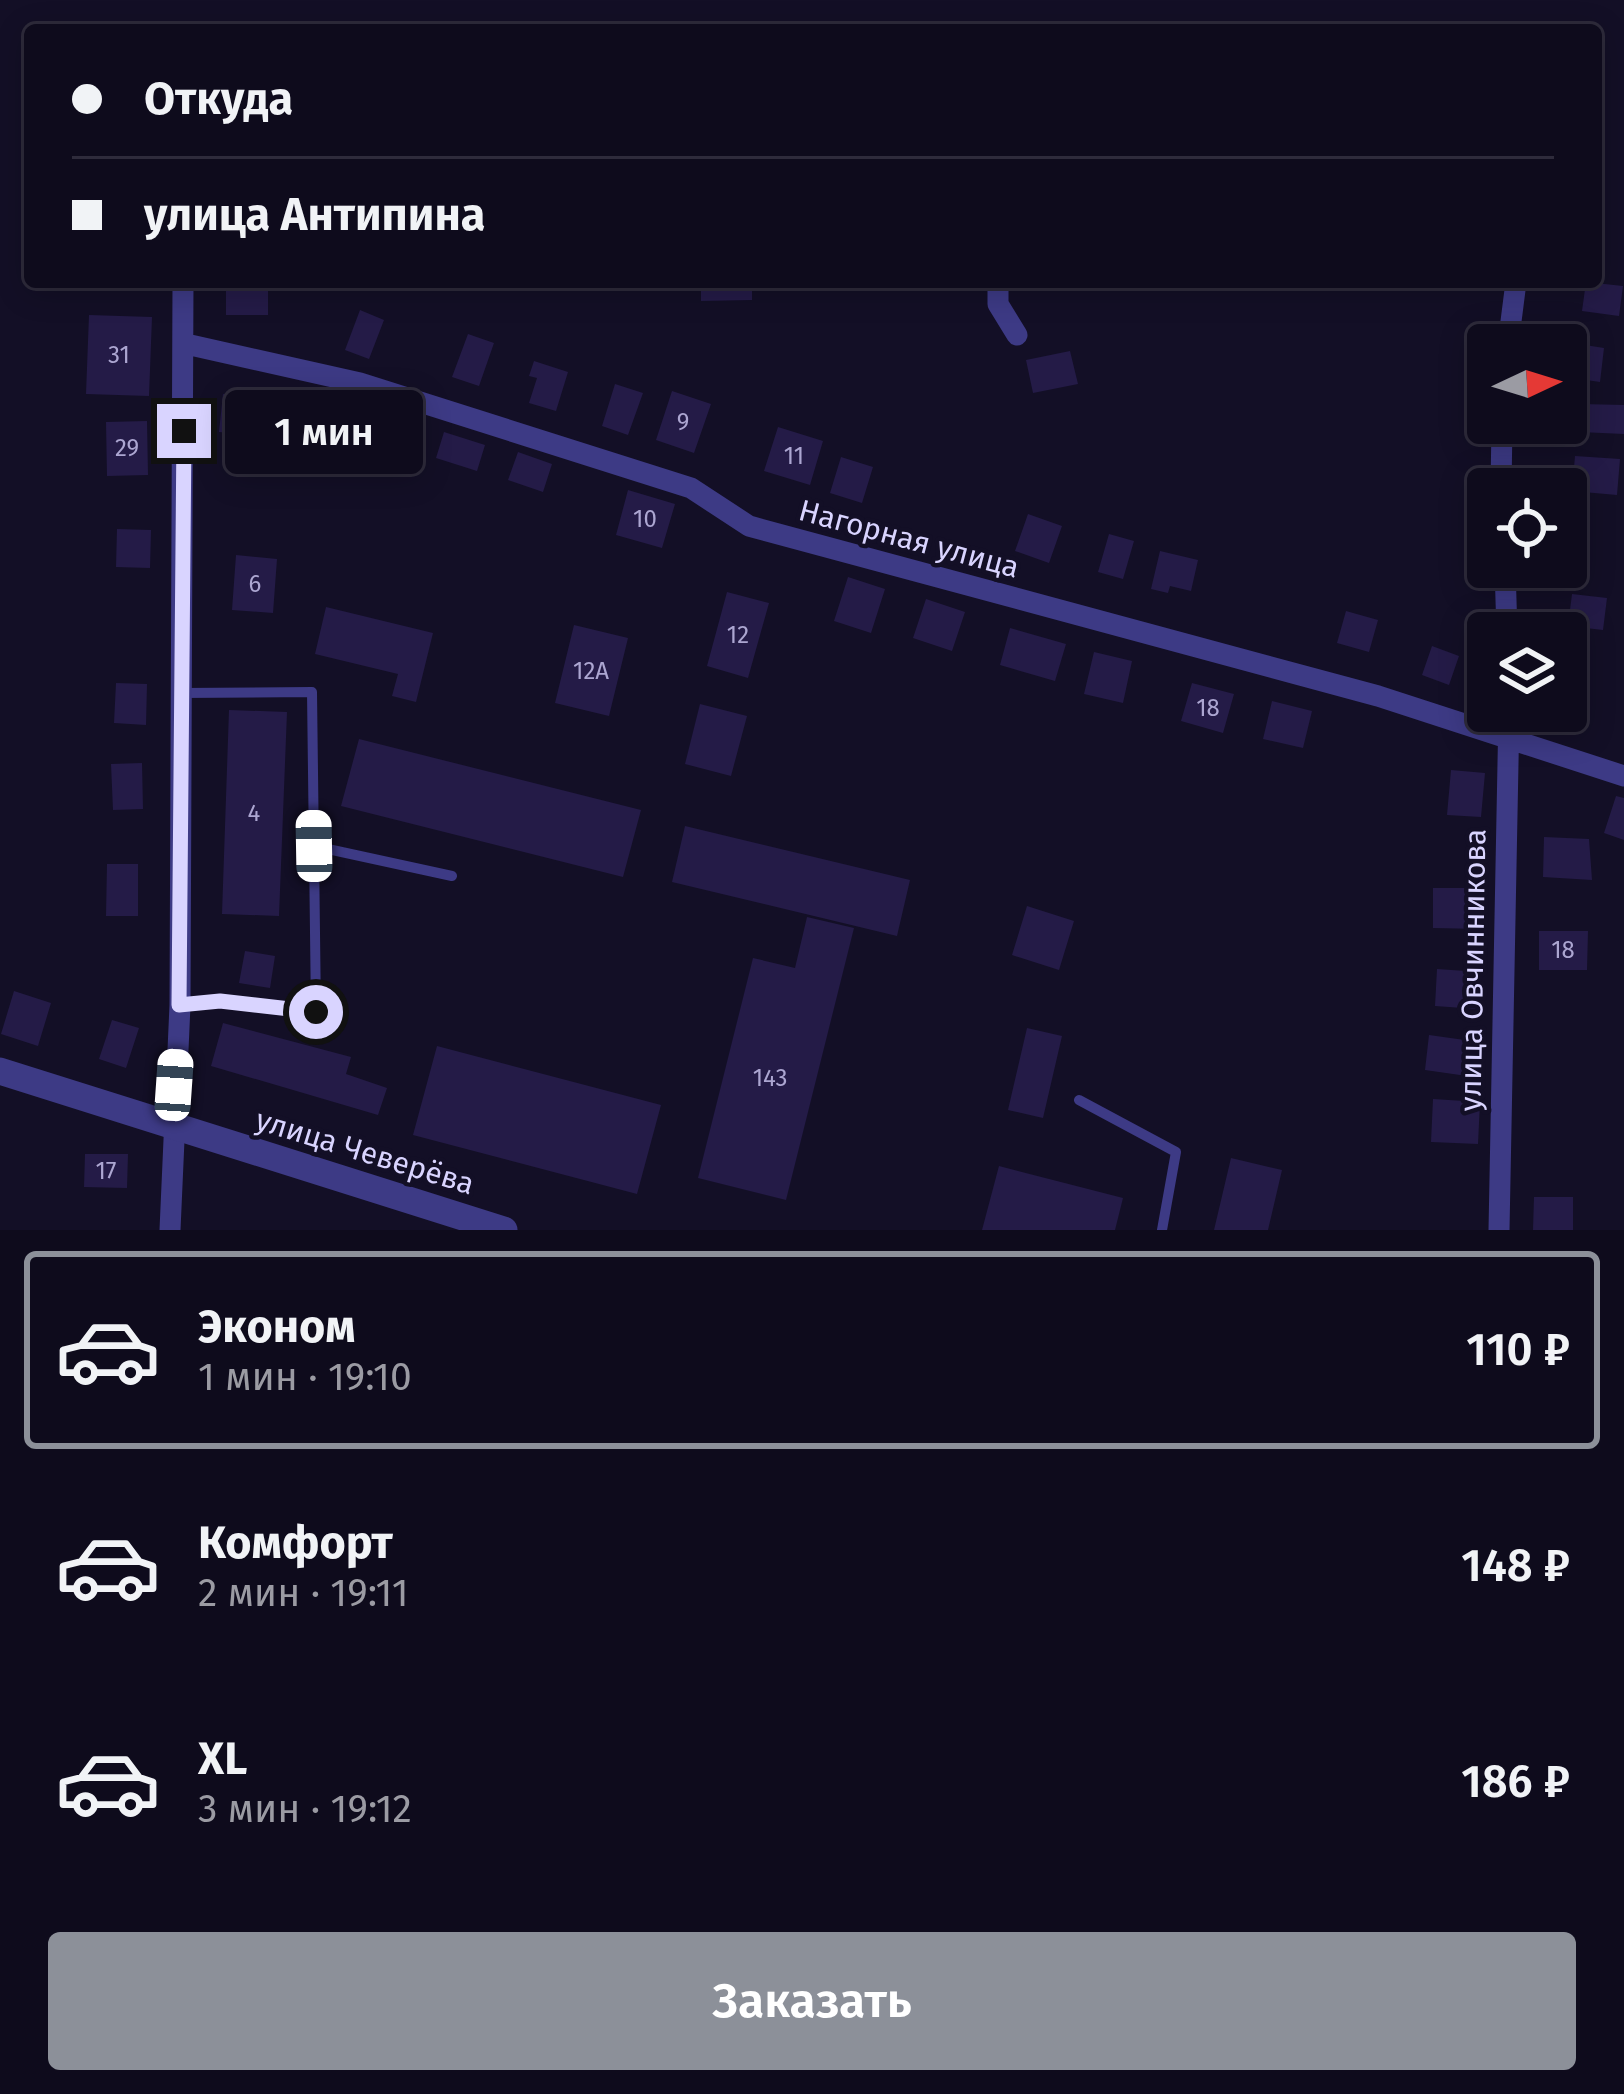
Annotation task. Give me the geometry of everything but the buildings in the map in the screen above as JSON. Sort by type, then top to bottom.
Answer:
[{"type":"street","points":[[170,1230],[179,1005],[183,288]]},
{"type":"street","points":[[998,288],[998,304],[1017,335]]},
{"type":"street","points":[[1511,324],[1515,288]]},
{"type":"street","name":"Нагорная улица","points":[[186,344],[360,383],[691,488],[749,526],[1378,696],[1624,776]]},
{"type":"street","name":"улица Овчинникова","points":[[1498,1230],[1509,732]]},
{"type":"street","name":"улица Чеверёва","points":[[0,1071],[504,1230]]},
{"type":"lane","points":[[179,693],[312,692],[316,1012],[220,1001],[179,1005]]},
{"type":"lane","points":[[314,846],[452,876]]},
{"type":"lane","points":[[1079,1100],[1176,1152],[1162,1230]]},
{"type":"route","points":[[184,431],[179,1005],[220,1001],[316,1012]]}]
